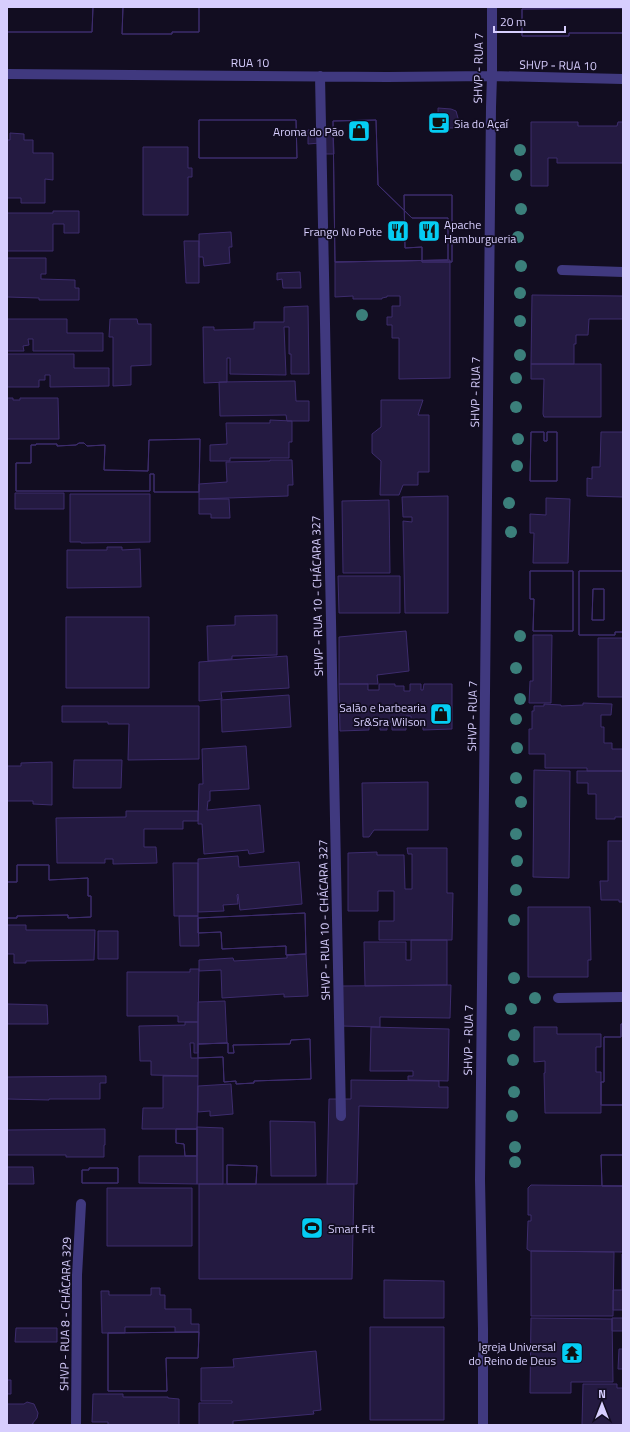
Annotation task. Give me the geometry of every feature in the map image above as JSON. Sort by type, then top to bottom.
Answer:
[{"type":"street","name":"SHVP - RUA 7","points":[[482,1425],[483,1329],[480,1172],[492,7]]},
{"type":"street","name":"RUA 10","points":[[7,74],[387,77],[492,76]]},
{"type":"street","name":"SHVP - RUA 10 - CHÁCARA 327","points":[[320,76],[341,1116]]},
{"type":"street","name":"SHVP - RUA 10","points":[[492,76],[623,79]]},
{"type":"street","points":[[562,270],[623,272]]},
{"type":"street","points":[[558,998],[623,997]]},
{"type":"street","name":"SHVP - RUA 8 - CHÁCARA 329","points":[[76,1425],[77,1275],[81,1204]]},
{"type":"building","points":[[7,7],[93,7],[92,32],[7,32]]},
{"type":"building","points":[[7,7],[93,7],[92,32],[7,32]]},
{"type":"building","points":[[123,7],[199,7],[199,32],[172,32],[172,34],[122,34]]},
{"type":"building","points":[[123,7],[199,7],[199,32],[172,32],[172,34],[122,34]]},
{"type":"building","points":[[623,8],[623,33],[569,33],[569,36],[522,36],[522,9]]},
{"type":"building","points":[[623,8],[623,33],[569,33],[569,36],[522,36],[522,9]]},
{"type":"building","points":[[438,108],[456,111],[458,128],[449,128],[449,131],[433,131],[433,119],[438,119]]},
{"type":"building","points":[[199,120],[296,120],[297,158],[199,158]]},
{"type":"building","points":[[199,120],[296,120],[297,158],[199,158]]},
{"type":"building","points":[[376,120],[378,185],[412,218],[448,218],[448,260],[335,262],[333,121]]},
{"type":"building","points":[[376,120],[378,185],[412,218],[448,218],[448,260],[335,262],[333,121]]},
{"type":"building","points":[[531,122],[578,122],[578,126],[617,126],[618,122],[623,122],[623,163],[557,163],[557,158],[548,158],[548,186],[531,186]]},
{"type":"building","points":[[308,130],[333,130],[334,154],[320,154],[320,143],[308,144]]},
{"type":"building","points":[[10,133],[24,134],[24,140],[33,140],[33,153],[53,153],[53,180],[45,179],[45,203],[21,203],[21,198],[7,198],[7,140],[10,140]]},
{"type":"building","points":[[143,147],[188,147],[188,168],[192,168],[192,177],[188,177],[188,215],[143,215]]},
{"type":"building","points":[[404,195],[452,195],[452,262],[422,262],[422,247],[405,248]]},
{"type":"building","points":[[404,195],[452,195],[452,262],[422,262],[422,247],[405,248]]},
{"type":"building","points":[[53,211],[79,211],[79,233],[64,233],[64,224],[53,224],[53,251],[7,251],[7,213],[53,213]]},
{"type":"building","points":[[231,232],[232,247],[229,247],[230,263],[204,266],[203,257],[199,257],[199,234]]},
{"type":"building","points":[[184,241],[199,241],[199,283],[186,283]]},
{"type":"building","points":[[7,258],[46,258],[46,274],[41,274],[41,279],[75,280],[75,288],[79,288],[79,300],[39,300],[39,298],[7,297]]},
{"type":"building","points":[[450,260],[450,378],[399,379],[399,338],[392,338],[392,325],[387,325],[387,317],[392,317],[392,306],[400,306],[400,296],[387,296],[382,299],[353,299],[353,296],[335,297],[335,262]]},
{"type":"building","points":[[300,272],[301,288],[283,288],[282,279],[277,280],[277,273]]},
{"type":"building","points":[[532,295],[623,296],[623,319],[589,319],[588,335],[576,335],[576,344],[574,344],[574,364],[531,364]]},
{"type":"building","points":[[308,306],[309,374],[291,374],[289,327],[284,327],[286,375],[230,374],[230,358],[227,358],[227,382],[204,383],[203,327],[214,327],[214,330],[254,329],[254,322],[284,322],[284,307]]},
{"type":"building","points":[[7,319],[67,319],[67,333],[103,333],[103,351],[33,351],[33,339],[28,339],[29,345],[23,346],[24,351],[7,351]]},
{"type":"building","points":[[110,319],[137,319],[138,324],[151,324],[151,365],[131,366],[131,385],[113,386],[113,337],[109,337]]},
{"type":"building","points":[[7,354],[74,354],[74,368],[109,368],[109,386],[50,387],[50,375],[45,375],[45,380],[39,380],[39,387],[7,387]]},
{"type":"building","points":[[531,364],[601,364],[601,417],[544,417],[544,379],[531,379]]},
{"type":"building","points":[[295,381],[296,401],[309,401],[309,421],[287,421],[286,415],[220,416],[219,382]]},
{"type":"building","points":[[7,398],[20,400],[20,398],[58,398],[59,439],[7,439]]},
{"type":"building","points":[[381,400],[423,400],[418,415],[429,415],[429,472],[418,472],[418,485],[403,485],[399,495],[380,495],[381,461],[372,453],[372,434],[381,427]]},
{"type":"building","points":[[270,420],[292,421],[292,442],[289,442],[289,458],[230,458],[230,461],[210,461],[210,445],[227,444],[226,423],[270,423]]},
{"type":"building","points":[[531,432],[544,432],[544,441],[547,441],[547,432],[557,432],[557,481],[530,481]]},
{"type":"building","points":[[531,432],[544,432],[544,441],[547,441],[547,432],[557,432],[557,481],[530,481]]},
{"type":"building","points":[[601,432],[623,432],[623,497],[587,496],[587,478],[592,479],[592,467],[600,467]]},
{"type":"building","points":[[200,439],[199,492],[154,492],[154,474],[150,474],[150,491],[16,491],[16,463],[31,463],[31,445],[57,444],[57,446],[84,443],[87,446],[105,445],[104,470],[148,471],[149,440]]},
{"type":"building","points":[[200,439],[199,492],[154,492],[154,474],[150,474],[150,491],[16,491],[16,463],[31,463],[31,445],[57,444],[57,446],[84,443],[87,446],[105,445],[104,470],[148,471],[149,440]]},
{"type":"building","points":[[292,460],[293,485],[288,485],[288,496],[199,499],[199,484],[227,482],[226,462]]},
{"type":"building","points":[[15,493],[64,493],[64,509],[15,509]]},
{"type":"building","points":[[70,494],[150,494],[150,542],[70,542]]},
{"type":"building","points":[[448,496],[448,613],[405,613],[403,521],[412,522],[412,517],[403,517],[402,497]]},
{"type":"building","points":[[546,498],[570,499],[568,563],[533,563],[534,533],[530,533],[530,514],[546,515]]},
{"type":"building","points":[[199,499],[229,499],[230,518],[211,518],[211,514],[199,514]]},
{"type":"building","points":[[389,500],[390,573],[343,573],[342,501]]},
{"type":"building","points":[[107,547],[122,547],[122,550],[140,549],[141,587],[67,588],[67,550],[107,550]]},
{"type":"building","points":[[530,571],[573,571],[573,631],[533,631],[534,599],[530,599]]},
{"type":"building","points":[[530,571],[573,571],[573,631],[533,631],[534,599],[530,599]]},
{"type":"building","points":[[579,571],[623,571],[623,632],[615,632],[615,635],[579,635]],"holes":[[[593,589],[604,589],[604,620],[592,620]]]},
{"type":"building","points":[[579,571],[623,571],[623,632],[615,632],[615,635],[579,635]],"holes":[[[593,589],[604,589],[604,620],[592,620]]]},
{"type":"building","points":[[338,576],[400,576],[400,613],[339,613]]},
{"type":"building","points":[[277,615],[277,655],[232,656],[232,659],[208,661],[207,626],[235,625],[235,616]]},
{"type":"building","points":[[66,617],[149,617],[149,688],[66,688]]},
{"type":"building","points":[[406,631],[409,671],[377,675],[378,684],[339,684],[339,637]]},
{"type":"building","points":[[533,635],[552,635],[551,703],[529,703],[530,681],[533,681]]},
{"type":"building","points":[[598,638],[623,638],[623,697],[598,697]]},
{"type":"building","points":[[287,656],[289,688],[221,692],[222,699],[199,701],[199,662]]},
{"type":"building","points":[[339,684],[368,684],[368,690],[379,690],[379,684],[395,684],[395,686],[404,686],[404,691],[410,691],[410,684],[421,684],[421,690],[423,690],[424,684],[452,684],[452,729],[423,730],[423,724],[411,724],[411,716],[406,716],[406,730],[392,730],[392,722],[387,722],[387,730],[380,730],[380,724],[369,724],[369,730],[340,731]]},
{"type":"building","points":[[289,695],[291,727],[222,732],[221,700]]},
{"type":"building","points":[[583,703],[612,704],[611,715],[601,715],[601,727],[604,727],[604,743],[612,743],[612,749],[623,749],[623,771],[587,771],[587,768],[545,768],[545,754],[529,754],[529,729],[532,729],[532,711],[534,711],[534,706],[544,706],[544,704],[561,706],[583,705]]},
{"type":"building","points":[[62,706],[199,706],[199,759],[128,760],[129,724],[108,724],[108,722],[62,722]]},
{"type":"building","points":[[246,746],[249,789],[210,791],[210,801],[208,801],[207,810],[260,805],[264,852],[249,854],[248,850],[204,854],[202,824],[198,824],[199,784],[203,784],[202,749]]},
{"type":"building","points":[[74,760],[122,760],[121,788],[73,788]]},
{"type":"building","points":[[52,762],[52,805],[33,804],[33,801],[7,801],[7,766],[21,766],[21,763]]},
{"type":"building","points":[[534,770],[570,771],[569,878],[533,877]]},
{"type":"building","points":[[577,771],[623,771],[623,817],[615,817],[615,819],[596,819],[596,794],[588,794],[588,783],[577,783]]},
{"type":"building","points":[[428,782],[428,830],[374,830],[369,837],[363,837],[362,783]]},
{"type":"building","points":[[126,811],[198,811],[198,821],[183,821],[183,829],[144,829],[144,847],[156,847],[157,863],[113,864],[113,859],[105,859],[105,863],[57,863],[56,818],[126,817]]},
{"type":"building","points":[[608,841],[623,841],[623,902],[619,902],[619,900],[601,900],[600,881],[608,881]]},
{"type":"building","points":[[407,848],[447,848],[447,893],[453,893],[452,940],[379,940],[379,921],[394,921],[394,891],[378,891],[378,911],[348,911],[348,853],[377,852],[377,855],[404,855],[405,889],[412,889],[412,854],[408,854]]},
{"type":"building","points":[[238,856],[239,867],[299,862],[302,904],[240,910],[238,894],[238,904],[223,905],[224,911],[198,912],[198,859]]},
{"type":"building","points":[[173,863],[198,863],[198,916],[174,916]]},
{"type":"building","points":[[17,865],[49,865],[49,880],[88,878],[88,896],[91,896],[91,917],[68,918],[68,915],[17,916],[17,918],[7,918],[7,882],[17,882]]},
{"type":"building","points":[[17,865],[49,865],[49,880],[88,878],[88,896],[91,896],[91,917],[68,918],[68,915],[17,916],[17,918],[7,918],[7,882],[17,882]]},
{"type":"building","points":[[528,907],[590,907],[591,960],[588,960],[588,977],[528,977]]},
{"type":"building","points":[[305,913],[306,954],[286,955],[286,946],[222,949],[221,932],[198,933],[198,918]]},
{"type":"building","points":[[305,913],[306,954],[286,955],[286,946],[222,949],[221,932],[198,933],[198,918]]},
{"type":"building","points":[[179,916],[198,916],[199,946],[180,946]]},
{"type":"building","points":[[7,925],[26,925],[26,930],[95,930],[94,960],[26,961],[26,963],[14,963],[14,954],[7,954]]},
{"type":"building","points":[[98,931],[118,931],[118,959],[98,959]]},
{"type":"building","points":[[411,940],[447,940],[447,985],[365,986],[364,942],[406,942],[406,960],[411,960]]},
{"type":"building","points":[[306,954],[308,996],[284,997],[284,994],[222,998],[221,970],[199,971],[199,960],[233,958],[234,961],[287,958],[287,955]]},
{"type":"building","points":[[190,969],[199,969],[198,1022],[178,1022],[178,1016],[127,1016],[127,972],[190,972]]},
{"type":"building","points":[[451,985],[450,1018],[380,1017],[380,1027],[341,1026],[341,986]]},
{"type":"building","points":[[225,1001],[227,1043],[198,1044],[198,1002]]},
{"type":"building","points":[[7,1004],[47,1005],[48,1024],[7,1024]]},
{"type":"building","points":[[185,1022],[198,1022],[198,1053],[194,1053],[194,1043],[190,1043],[191,1058],[198,1058],[198,1076],[151,1075],[151,1061],[140,1061],[139,1026],[185,1025]]},
{"type":"building","points":[[621,1024],[623,1024],[623,1105],[601,1105],[601,1082],[604,1082],[604,1037],[621,1037]]},
{"type":"building","points":[[621,1024],[623,1024],[623,1105],[601,1105],[601,1082],[604,1082],[604,1037],[621,1037]]},
{"type":"building","points":[[371,1027],[449,1029],[448,1081],[408,1080],[408,1076],[413,1076],[413,1071],[370,1071]]},
{"type":"building","points":[[534,1027],[557,1027],[557,1034],[601,1034],[601,1047],[596,1047],[596,1072],[601,1072],[601,1113],[545,1113],[545,1061],[534,1062]]},
{"type":"building","points":[[310,1039],[311,1079],[254,1081],[254,1083],[236,1084],[236,1081],[224,1082],[223,1057],[198,1058],[198,1044],[228,1043],[228,1053],[234,1053],[233,1045],[290,1044],[291,1040]]},
{"type":"building","points":[[310,1039],[311,1079],[254,1081],[254,1083],[236,1084],[236,1081],[224,1082],[223,1057],[198,1058],[198,1044],[228,1043],[228,1053],[234,1053],[233,1045],[290,1044],[291,1040]]},
{"type":"building","points":[[106,1076],[106,1083],[100,1083],[100,1099],[7,1099],[7,1077]]},
{"type":"building","points":[[163,1076],[198,1076],[197,1129],[142,1129],[143,1108],[163,1108]]},
{"type":"building","points":[[351,1080],[439,1081],[439,1087],[448,1087],[448,1108],[359,1106],[357,1184],[327,1184],[329,1099],[351,1099]]},
{"type":"building","points":[[231,1084],[233,1114],[210,1116],[210,1111],[198,1112],[198,1086]]},
{"type":"building","points":[[270,1121],[315,1122],[316,1176],[271,1176]]},
{"type":"building","points":[[197,1127],[223,1128],[223,1184],[197,1184]]},
{"type":"building","points":[[105,1129],[104,1157],[66,1157],[66,1155],[7,1155],[7,1130]]},
{"type":"building","points":[[176,1129],[197,1129],[197,1156],[185,1156],[184,1144],[176,1143]]},
{"type":"building","points":[[176,1129],[197,1129],[197,1156],[185,1156],[184,1144],[176,1143]]},
{"type":"building","points":[[601,1155],[623,1155],[623,1186],[602,1186]]},
{"type":"building","points":[[601,1155],[623,1155],[623,1186],[602,1186]]},
{"type":"building","points":[[139,1156],[197,1156],[197,1184],[139,1183]]},
{"type":"building","points":[[227,1165],[257,1166],[256,1184],[227,1184]]},
{"type":"building","points":[[227,1165],[257,1166],[256,1184],[227,1184]]},
{"type":"building","points":[[7,1167],[33,1167],[34,1184],[7,1184]]},
{"type":"building","points":[[89,1168],[118,1168],[118,1183],[82,1183],[82,1170],[89,1170]]},
{"type":"building","points":[[89,1168],[118,1168],[118,1183],[82,1183],[82,1170],[89,1170]]},
{"type":"building","points":[[199,1184],[354,1184],[352,1279],[199,1279]]},
{"type":"building","points":[[531,1185],[623,1186],[623,1252],[530,1251],[527,1249],[528,1221],[531,1221],[531,1215],[528,1215],[528,1188]]},
{"type":"building","points":[[107,1188],[192,1188],[192,1246],[107,1246]]},
{"type":"building","points":[[531,1251],[614,1252],[613,1316],[531,1316]]},
{"type":"building","points":[[622,1254],[623,1310],[613,1310],[613,1290],[622,1290]]},
{"type":"building","points":[[384,1280],[444,1281],[444,1318],[384,1318]]},
{"type":"building","points":[[151,1288],[160,1288],[160,1295],[165,1295],[165,1309],[191,1309],[191,1324],[199,1324],[199,1332],[175,1332],[175,1327],[125,1327],[125,1333],[102,1333],[101,1291],[109,1291],[109,1295],[151,1295]]},
{"type":"building","name":"Igreja Universal do Reino de Deus","points":[[531,1318],[612,1319],[613,1382],[571,1382],[571,1393],[530,1393]]},
{"type":"building","points":[[612,1318],[623,1318],[623,1331],[612,1331]]},
{"type":"building","points":[[370,1327],[444,1327],[444,1420],[370,1420]]},
{"type":"building","points":[[16,1328],[57,1328],[57,1342],[15,1342]]},
{"type":"building","points":[[199,1332],[198,1358],[166,1358],[167,1391],[108,1391],[108,1333]]},
{"type":"building","points":[[199,1332],[198,1358],[166,1358],[167,1391],[108,1391],[108,1333]]},
{"type":"building","points":[[619,1349],[623,1349],[623,1369],[618,1369]]},
{"type":"building","points":[[316,1351],[321,1410],[313,1411],[314,1414],[233,1421],[233,1425],[199,1425],[199,1403],[232,1403],[232,1401],[201,1401],[201,1368],[234,1367],[233,1359]]},
{"type":"building","points":[[7,1380],[11,1380],[11,1394],[7,1394]]},
{"type":"building","points":[[583,1384],[617,1384],[617,1388],[623,1388],[623,1425],[582,1425]]},
{"type":"building","points":[[93,1394],[123,1394],[123,1397],[168,1397],[179,1399],[179,1425],[108,1425],[108,1422],[92,1422]]},
{"type":"building","points":[[27,1402],[34,1404],[38,1413],[37,1418],[32,1424],[34,1424],[7,1425],[7,1404],[24,1404]]},
{"type":"place","name":"Sia do Açaí","points":[[439,123]]},
{"type":"place","name":"Aroma do Pão","points":[[359,131]]},
{"type":"place","name":"Frango No Pote","points":[[398,231]]},
{"type":"place","name":"Apache Hamburgueria","points":[[429,231]]},
{"type":"place","name":"Salão e barbearia Sr&Sra Wilson","points":[[441,714]]},
{"type":"place","name":"Smart Fit","points":[[312,1228]]},
{"type":"place","name":"Igreja Universal do Reino de Deus","points":[[572,1353]]}]
